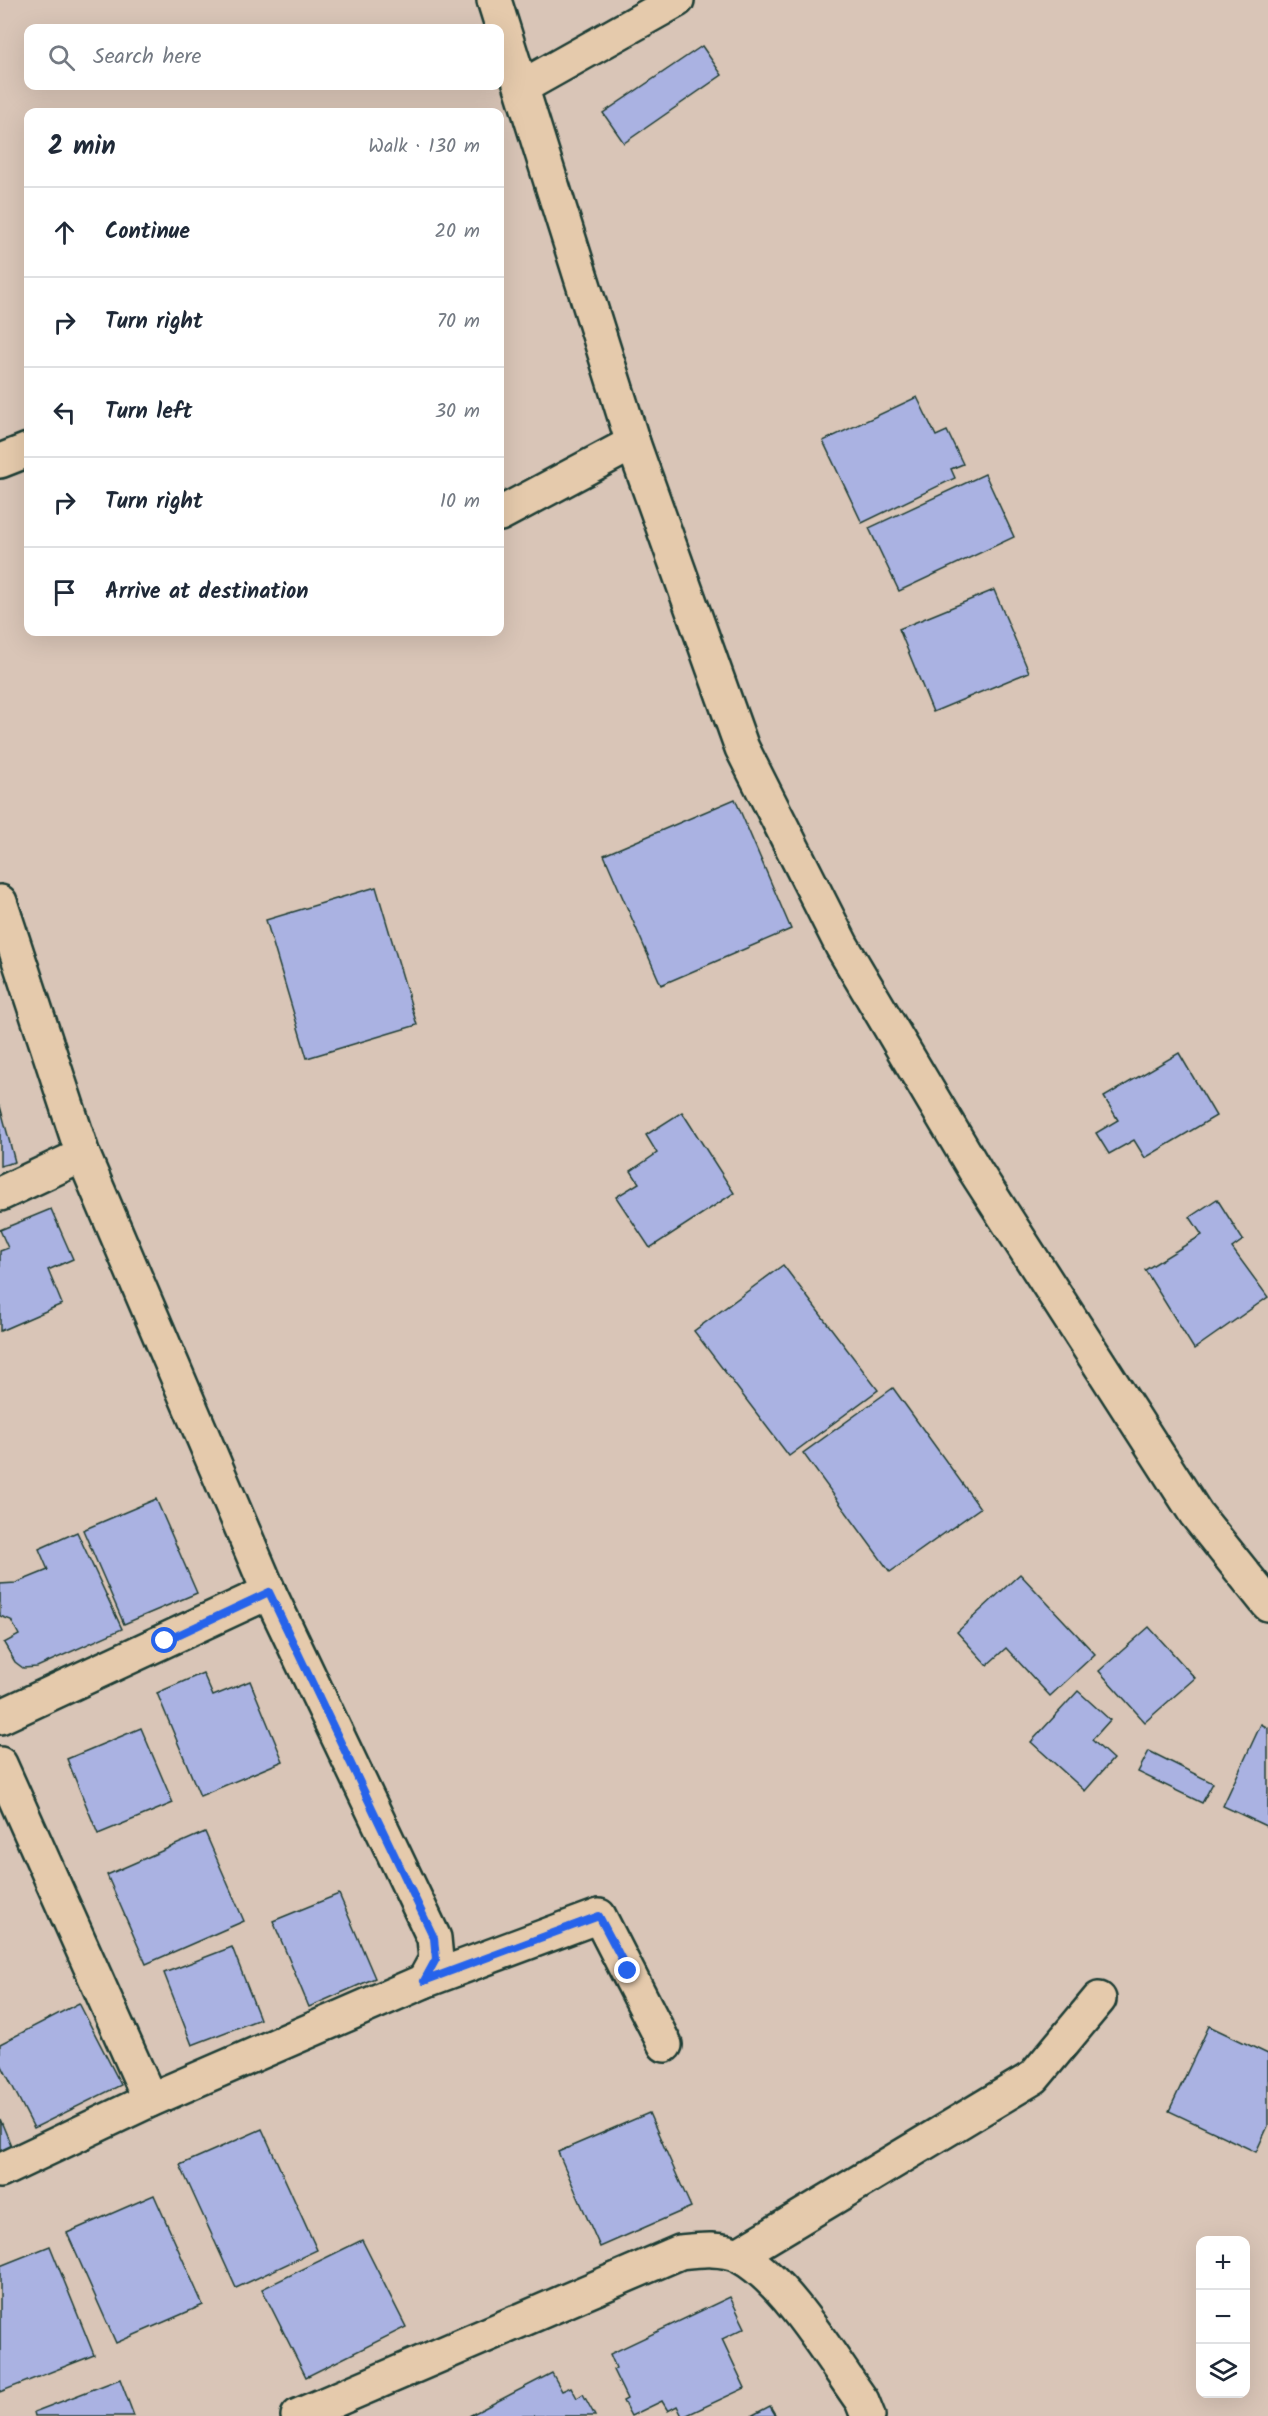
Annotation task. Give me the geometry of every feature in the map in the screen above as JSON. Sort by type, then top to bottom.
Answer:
[{"type":"street","points":[[494,0],[502,24]]},
{"type":"street","points":[[522,87],[677,0]]},
{"type":"street","points":[[504,31],[633,443],[742,748],[842,946],[976,1172],[1196,1514],[1268,1604]]},
{"type":"street","points":[[504,512],[633,443]]},
{"type":"street","points":[[0,460],[24,451]]},
{"type":"street","points":[[0,902],[83,1155],[269,1592],[434,1938],[436,1959],[424,1981]]},
{"type":"street","points":[[0,1194],[83,1155]]},
{"type":"street","points":[[0,1717],[269,1592]]},
{"type":"street","points":[[0,1764],[150,2100]]},
{"type":"street","points":[[0,2171],[150,2100],[424,1981],[599,1916],[665,2045]]},
{"type":"street","points":[[738,2255],[1034,2077],[1099,1999]]},
{"type":"street","points":[[298,2416],[680,2252],[707,2249],[738,2255],[766,2275],[789,2300],[862,2401],[868,2416]]},
{"type":"building","points":[[702,46],[722,75],[624,143],[603,113]]},
{"type":"building","points":[[917,397],[936,436],[947,431],[963,464],[951,469],[955,478],[862,523],[823,441]]},
{"type":"building","points":[[985,474],[1014,537],[899,591],[869,528]]},
{"type":"building","points":[[994,590],[1029,672],[933,712],[899,629]]},
{"type":"building","points":[[735,799],[791,929],[661,985],[604,855]]},
{"type":"building","points":[[376,887],[417,1025],[307,1058],[266,920]]},
{"type":"building","points":[[1179,1053],[1216,1116],[1145,1158],[1134,1140],[1109,1154],[1096,1133],[1118,1120],[1104,1097]]},
{"type":"building","points":[[0,1106],[15,1162],[0,1166]]},
{"type":"building","points":[[682,1112],[734,1193],[650,1248],[616,1197],[639,1183],[631,1171],[657,1153],[646,1135]]},
{"type":"building","points":[[1217,1199],[1243,1240],[1232,1248],[1268,1297],[1194,1349],[1145,1270],[1202,1235],[1190,1217]]},
{"type":"building","points":[[51,1209],[73,1259],[48,1270],[62,1304],[0,1331],[0,1251],[8,1248],[0,1230]]},
{"type":"building","points":[[783,1265],[878,1390],[789,1456],[694,1331]]},
{"type":"building","points":[[893,1388],[980,1508],[890,1572],[803,1453]]},
{"type":"building","points":[[156,1499],[197,1593],[124,1624],[83,1530]]},
{"type":"building","points":[[77,1532],[122,1629],[37,1667],[23,1668],[15,1662],[4,1643],[19,1635],[11,1620],[0,1616],[0,1584],[16,1583],[48,1570],[39,1549]]},
{"type":"building","points":[[1020,1574],[1095,1654],[1050,1696],[1006,1648],[987,1665],[957,1632]]},
{"type":"building","points":[[1149,1627],[1195,1678],[1145,1722],[1099,1671]]},
{"type":"building","points":[[203,1673],[213,1696],[250,1681],[283,1761],[200,1796],[157,1693]]},
{"type":"building","points":[[1078,1691],[1110,1720],[1092,1740],[1113,1759],[1085,1791],[1031,1742]]},
{"type":"building","points":[[1261,1724],[1268,1728],[1268,1827],[1223,1806]]},
{"type":"building","points":[[141,1728],[173,1803],[98,1834],[67,1759]]},
{"type":"building","points":[[1149,1751],[1213,1783],[1202,1803],[1138,1772]]},
{"type":"building","points":[[205,1832],[244,1921],[146,1964],[107,1875]]},
{"type":"building","points":[[339,1894],[375,1978],[309,2007],[273,1921]]},
{"type":"building","points":[[232,1947],[260,2019],[192,2045],[164,1973]]},
{"type":"building","points":[[79,2003],[121,2085],[34,2128],[0,2062],[0,2044]]},
{"type":"building","points":[[1209,2026],[1268,2054],[1268,2126],[1256,2152],[1169,2111]]},
{"type":"building","points":[[649,2113],[691,2207],[600,2247],[558,2152]]},
{"type":"building","points":[[0,2119],[12,2148],[0,2153]]},
{"type":"building","points":[[262,2129],[317,2250],[236,2288],[180,2165]]},
{"type":"building","points":[[154,2195],[203,2305],[116,2343],[67,2233]]},
{"type":"building","points":[[362,2240],[406,2327],[306,2377],[262,2289]]},
{"type":"building","points":[[50,2246],[94,2355],[0,2392],[0,2266]]},
{"type":"building","points":[[730,2297],[745,2328],[722,2339],[745,2388],[685,2416],[682,2416],[677,2406],[668,2411],[662,2401],[631,2416],[623,2401],[627,2399],[613,2370],[616,2368],[610,2354]]},
{"type":"building","points":[[552,2373],[562,2391],[571,2387],[577,2398],[583,2394],[595,2416],[469,2416]]},
{"type":"building","points":[[120,2379],[134,2416],[35,2416],[34,2412]]},
{"type":"building","points":[[770,2406],[776,2416],[751,2416]]},
{"type":"route","points":[[165,1641],[269,1592],[434,1938],[436,1959],[424,1981],[599,1916],[628,1971]]}]
